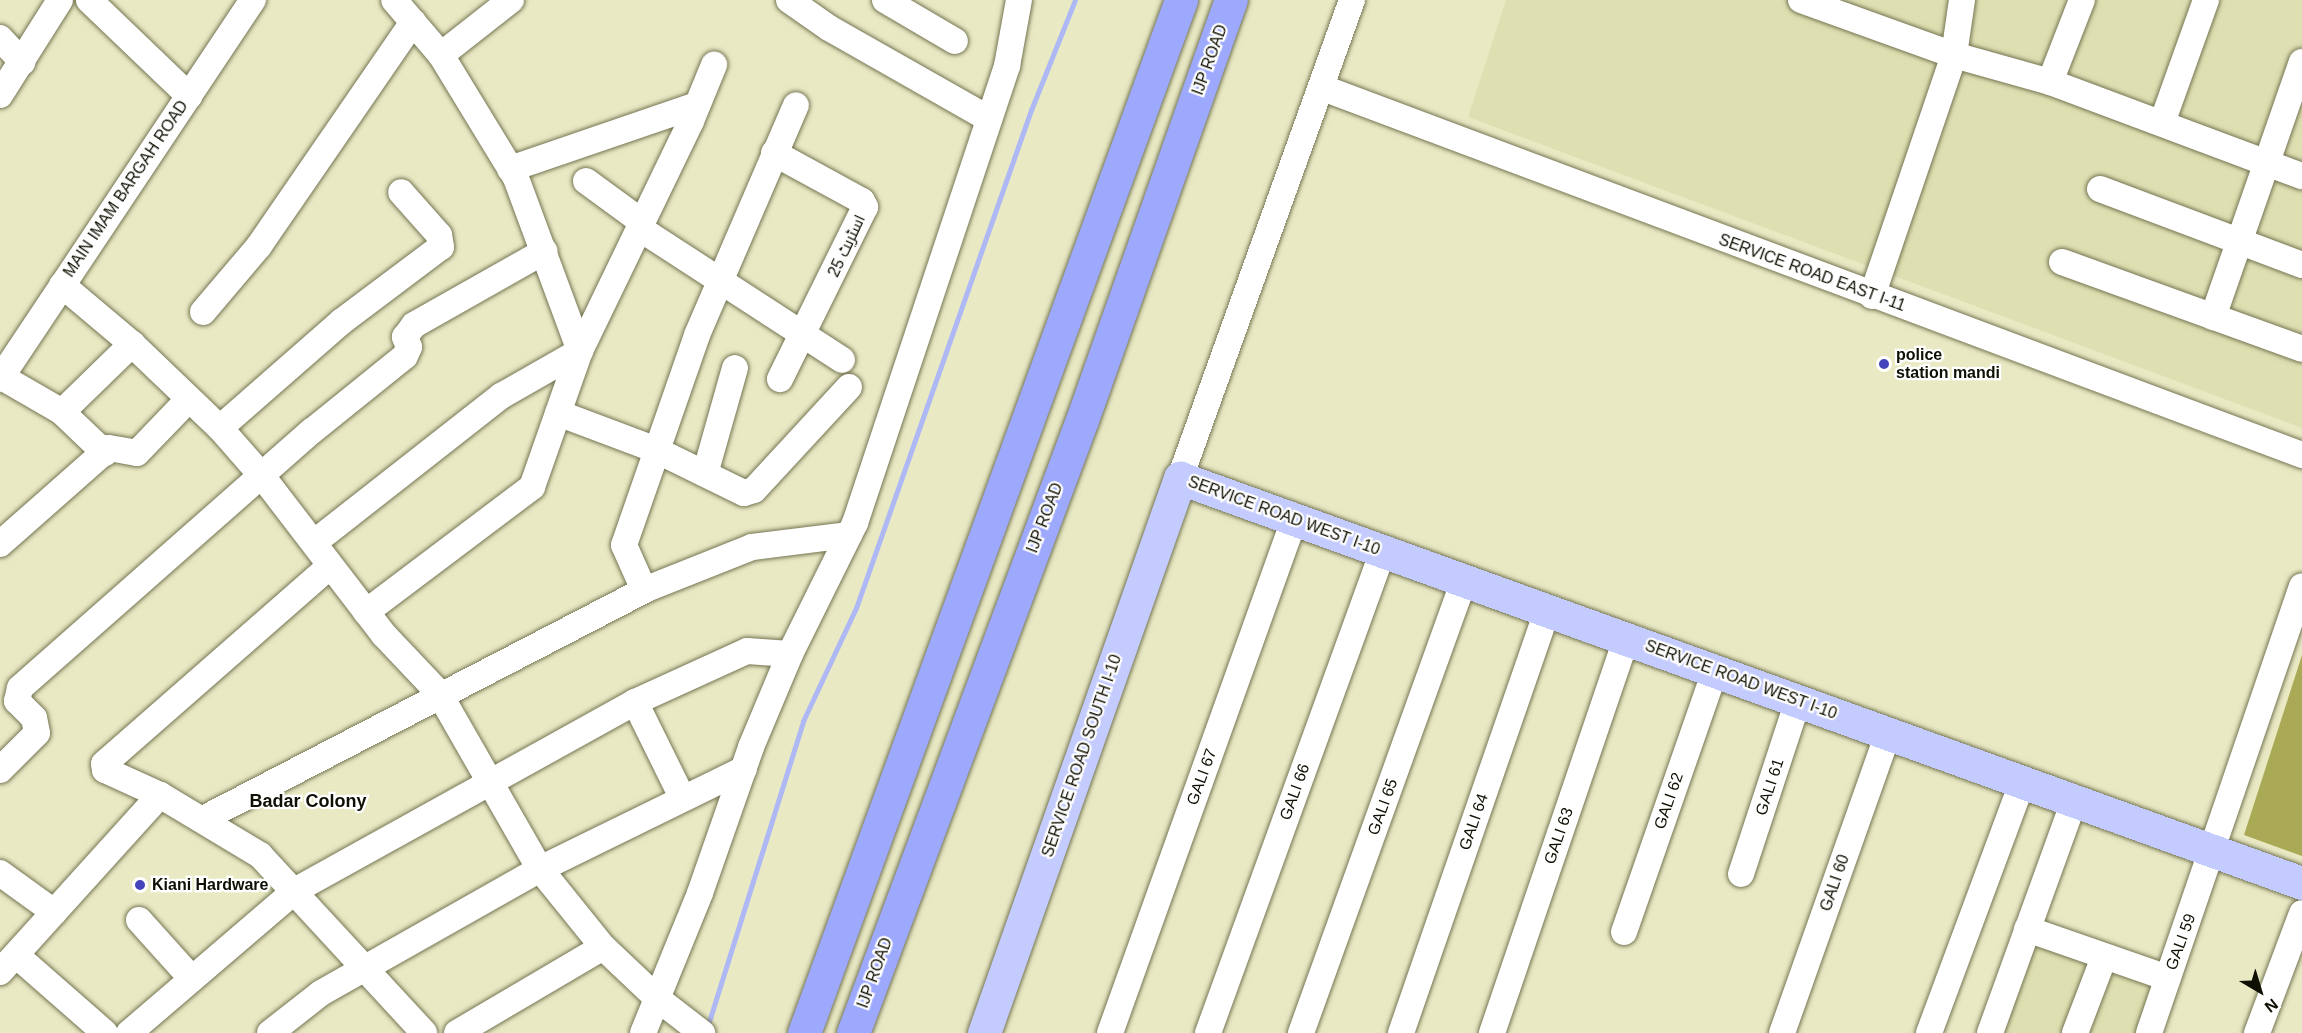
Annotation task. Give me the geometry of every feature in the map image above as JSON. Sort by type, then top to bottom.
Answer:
[{"type":"highway","points":[[804,1033],[1181,0]]},
{"type":"highway","name":"IJP ROAD","points":[[853,1033],[1082,420],[1232,0]]},
{"type":"main road","name":"SERVICE ROAD WEST I-10","points":[[1180,478],[2302,884]]},
{"type":"main road","name":"SERVICE ROAD SOUTH I-10","points":[[984,1033],[1180,478]]},
{"type":"street","points":[[0,95],[60,0]]},
{"type":"street","points":[[89,0],[189,96]]},
{"type":"street","name":"MAIN IMAM BARGAH ROAD","points":[[1,377],[253,0]]},
{"type":"street","points":[[394,0],[441,55],[510,170],[545,251],[580,351]]},
{"type":"street","points":[[441,55],[511,0]]},
{"type":"street","points":[[789,0],[829,28],[989,119]]},
{"type":"street","points":[[885,0],[955,40]]},
{"type":"street","points":[[643,1033],[790,654],[849,535],[1007,66],[1019,0]]},
{"type":"street","points":[[1180,478],[1323,88],[1352,0]]},
{"type":"street","points":[[1801,0],[1954,56],[2050,82],[2302,176]]},
{"type":"street","points":[[1872,296],[1954,56],[1962,0]]},
{"type":"street","points":[[2050,82],[2082,0]]},
{"type":"street","points":[[2162,123],[2206,0]]},
{"type":"street","points":[[202,312],[259,246],[413,22]]},
{"type":"street","points":[[0,38],[22,62]]},
{"type":"street","points":[[2213,317],[2302,62]]},
{"type":"street","points":[[366,612],[532,487],[580,351],[714,65]]},
{"type":"street","name":"SERVICE ROAD EAST I-11","points":[[1323,88],[1872,296],[2302,455]]},
{"type":"street","points":[[510,170],[697,105]]},
{"type":"street","points":[[645,590],[624,544],[654,449],[697,335],[722,282],[796,105]]},
{"type":"street","name":"اسٹریٹ 25","points":[[774,153],[862,201],[865,207],[803,338],[780,379]]},
{"type":"street","points":[[586,181],[640,225],[803,338],[842,360]]},
{"type":"street","points":[[2100,189],[2302,265]]},
{"type":"street","points":[[220,428],[341,322],[441,247],[439,235],[401,192]]},
{"type":"street","points":[[0,770],[37,733],[34,718],[17,701],[20,688],[262,476],[405,356],[409,347],[405,337],[414,325],[545,251]]},
{"type":"street","points":[[2062,262],[2302,350]]},
{"type":"street","points":[[62,285],[132,344],[187,401],[220,428],[262,476],[366,612],[439,693],[540,868],[603,947],[658,999],[697,1029]]},
{"type":"street","points":[[62,412],[132,344]]},
{"type":"street","points":[[325,534],[501,396],[580,351]]},
{"type":"street","points":[[705,474],[735,368]]},
{"type":"street","points":[[1,377],[62,412],[105,453]]},
{"type":"street","points":[[558,413],[654,449],[744,494],[754,490],[849,387]]},
{"type":"street","points":[[0,544],[112,447],[129,454],[137,453],[187,401]]},
{"type":"street","name":"GALI 67","points":[[1110,1033],[1294,520]]},
{"type":"street","points":[[203,819],[439,693],[645,590],[752,547],[849,535]]},
{"type":"street","name":"GALI 66","points":[[1208,1033],[1383,551]]},
{"type":"street","points":[[330,566],[104,764],[112,776],[160,795],[261,855],[296,890],[424,1033]]},
{"type":"street","name":"GALI 65","points":[[1300,1033],[1464,580]]},
{"type":"street","name":"GALI 59","points":[[2149,1033],[2302,588]]},
{"type":"street","name":"GALI 64","points":[[1401,1033],[1547,611]]},
{"type":"street","name":"GALI 63","points":[[1492,1033],[1626,639]]},
{"type":"street","points":[[134,1031],[296,890],[635,702],[747,651],[790,654]]},
{"type":"street","name":"GALI 62","points":[[1624,932],[1715,670]]},
{"type":"street","name":"GALI 61","points":[[1742,873],[1798,701]]},
{"type":"street","points":[[635,702],[682,797]]},
{"type":"street","name":"GALI 60","points":[[1782,1033],[1888,734]]},
{"type":"street","points":[[270,1033],[321,993],[540,868],[682,797],[744,769]]},
{"type":"street","points":[[1929,1033],[2022,783]]},
{"type":"street","points":[[105,1033],[8,964],[160,795]]},
{"type":"street","points":[[1990,1033],[2074,801]]},
{"type":"street","points":[[0,873],[54,912]]},
{"type":"street","points":[[2257,1033],[2302,912]]},
{"type":"street","points":[[139,920],[192,979]]},
{"type":"street","points":[[2027,930],[2168,978]]},
{"type":"street","points":[[457,1033],[603,947]]},
{"type":"street","points":[[2075,1033],[2104,957]]},
{"type":"shaded area","points":[[1506,0],[2302,0],[2302,428],[1468,117]]},
{"type":"shaded area","points":[[2302,655],[2302,856],[2244,835]]},
{"type":"shaded area","points":[[2022,920],[2160,968],[2138,1033],[1978,1033]]},
{"type":"waterway","points":[[707,1028],[803,721],[856,608],[1031,110],[1075,0]]},
{"type":"place","name":"police station mandi","points":[[1884,364]]},
{"type":"place","name":"Kiani Hardware","points":[[140,885]]},
{"type":"district","name":"Badar Colony","points":[[308,801]]}]
